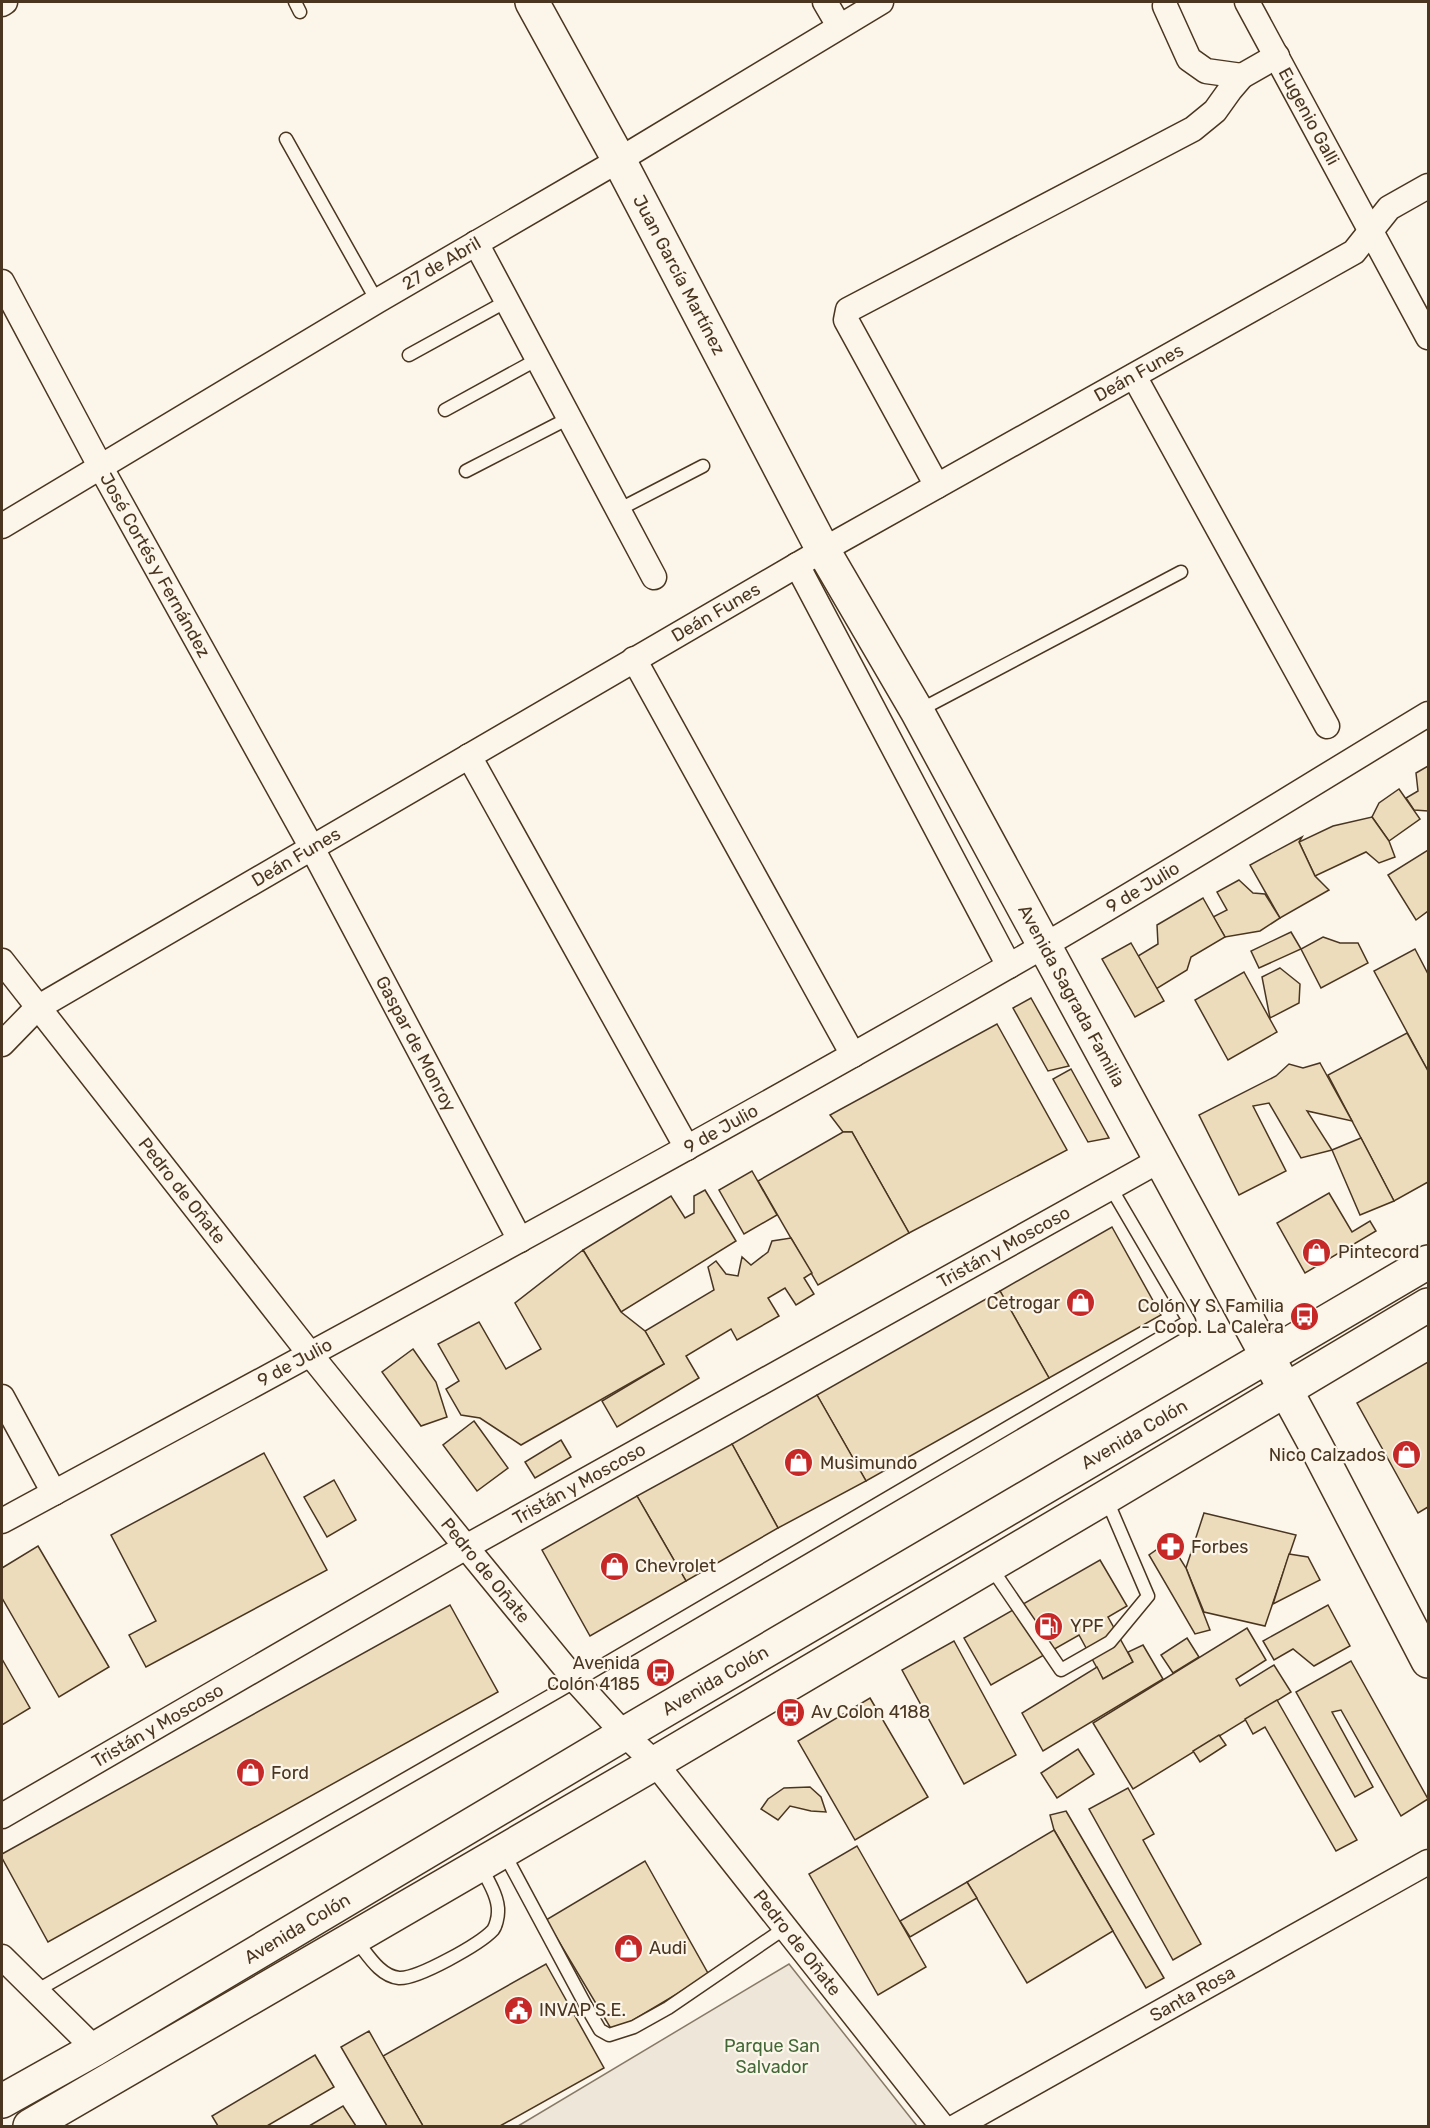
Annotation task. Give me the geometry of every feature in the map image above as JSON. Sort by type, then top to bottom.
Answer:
[{"type":"main road","name":"Juan García Martínez","points":[[532,2],[619,160],[810,557]]},
{"type":"main road","name":"Avenida Sagrada Familia","points":[[810,557],[917,711],[1266,1358],[1428,1636]]},
{"type":"main road","name":"Avenida Colón","points":[[2,2101],[95,2049],[624,1734],[1428,1262]]},
{"type":"main road","name":"Avenida Colón","points":[[30,2127],[655,1763],[1428,1305]]},
{"type":"main road","name":"Avenida Sagrada Familia","points":[[1316,1446],[1428,1661]]},
{"type":"street","points":[[2,4],[6,2]]},
{"type":"street","points":[[825,2],[839,26]]},
{"type":"street","name":"27 de Abril","points":[[2,526],[881,2]]},
{"type":"street","name":"Eugenio Galli","points":[[1247,2],[1428,337]]},
{"type":"street","points":[[1164,6],[1190,59],[1206,71],[1242,76]]},
{"type":"street","points":[[937,486],[846,320],[848,310],[1193,129],[1215,111],[1242,76],[1277,56]]},
{"type":"street","name":"Deán Funes","points":[[2,1044],[37,1008],[810,557],[1354,252],[1389,208],[1428,186]]},
{"type":"street","points":[[476,243],[654,577]]},
{"type":"street","name":"José Cortés y Fernández","points":[[2,282],[100,466],[312,848]]},
{"type":"street","points":[[1134,376],[1327,726]]},
{"type":"street","points":[[810,557],[1009,966]]},
{"type":"street","points":[[634,659],[852,1054]]},
{"type":"street","name":"9 de Julio","points":[[2,1521],[687,1148],[1009,966],[1428,714]]},
{"type":"street","points":[[469,756],[687,1148]]},
{"type":"street","name":"Gaspar de Monroy","points":[[312,848],[520,1240]]},
{"type":"street","name":"Pedro de Oñate","points":[[2,961],[310,1354],[576,1681],[624,1734],[655,1763],[942,2127]]},
{"type":"street","name":"Tristán y Moscoso","points":[[2,1816],[466,1547],[1160,1160]]},
{"type":"street","points":[[2,1397],[54,1493]]},
{"type":"street","name":"Santa Rosa","points":[[957,2127],[1428,1862]]},
{"type":"street","points":[[2,1957],[95,2049]]},
{"type":"lane","points":[[286,139],[376,301]]},
{"type":"lane","points":[[409,355],[507,301]]},
{"type":"lane","points":[[445,410],[538,359]]},
{"type":"lane","points":[[466,471],[569,418]]},
{"type":"lane","points":[[618,510],[703,466]]},
{"type":"lane","points":[[917,711],[1181,572]]},
{"type":"lane","points":[[36,1991],[576,1681],[1189,1321],[1111,1188]]},
{"type":"lane","points":[[989,1565],[1061,1670],[1110,1642],[1148,1596],[1106,1497]]},
{"type":"lane","points":[[492,1858],[600,2030],[609,2035],[634,2026],[669,2008],[785,1928]]},
{"type":"lane","points":[[354,1938],[377,1966],[388,1974],[400,1978],[414,1976],[472,1945],[495,1928],[499,1911],[495,1898],[492,1858]]},
{"type":"green space","name":"Parque San Salvador","points":[[789,1964],[917,2126],[518,2126]]},
{"type":"building","points":[[1428,766],[1428,811],[1414,810],[1406,798],[1418,791],[1416,773]]},
{"type":"building","points":[[1399,789],[1420,819],[1389,841],[1372,817],[1379,803]]},
{"type":"building","points":[[1372,817],[1389,841],[1395,857],[1379,863],[1366,852],[1315,876],[1299,842],[1333,826]]},
{"type":"building","points":[[1302,837],[1299,842],[1315,876],[1329,890],[1280,918],[1250,865]]},
{"type":"building","points":[[1428,850],[1428,911],[1416,920],[1388,875]]},
{"type":"building","points":[[1239,880],[1253,893],[1265,894],[1280,918],[1260,931],[1225,937],[1213,917],[1227,910],[1217,892]]},
{"type":"building","points":[[1203,898],[1225,937],[1191,957],[1187,970],[1156,989],[1138,956],[1158,944],[1157,925]]},
{"type":"building","points":[[1291,932],[1301,949],[1259,968],[1251,951]]},
{"type":"building","points":[[1323,937],[1340,943],[1358,943],[1368,963],[1321,988],[1301,949]]},
{"type":"building","points":[[1131,943],[1164,1001],[1135,1017],[1102,959]]},
{"type":"building","points":[[1415,949],[1428,974],[1428,1071],[1374,971]]},
{"type":"building","points":[[1280,968],[1300,984],[1299,1003],[1270,1018],[1262,977]]},
{"type":"building","points":[[1244,972],[1277,1032],[1228,1060],[1195,1000]]},
{"type":"building","points":[[1031,998],[1069,1066],[1048,1071],[1013,1008]]},
{"type":"building","points":[[997,1024],[1067,1150],[909,1233],[852,1132],[843,1132],[830,1115]]},
{"type":"building","points":[[1407,1033],[1428,1071],[1428,1182],[1394,1201],[1328,1075]]},
{"type":"building","points":[[1320,1063],[1352,1121],[1307,1111],[1332,1150],[1301,1158],[1269,1103],[1253,1106],[1286,1171],[1239,1195],[1199,1115],[1276,1076],[1289,1064],[1303,1068]]},
{"type":"building","points":[[1071,1069],[1109,1138],[1088,1142],[1053,1079]]},
{"type":"building","points":[[843,1132],[852,1132],[909,1233],[818,1285],[758,1181]]},
{"type":"building","points":[[1361,1138],[1394,1201],[1360,1215],[1332,1150]]},
{"type":"building","points":[[752,1171],[777,1215],[744,1234],[719,1190]]},
{"type":"building","points":[[705,1190],[736,1241],[621,1312],[583,1250],[671,1196],[685,1218],[694,1213],[694,1196]]},
{"type":"building","name":"Pintecord","points":[[1329,1193],[1352,1232],[1370,1221],[1376,1231],[1305,1273],[1277,1223]]},
{"type":"building","name":"Cetrogar","points":[[1112,1227],[1161,1315],[1049,1378],[1000,1291]]},
{"type":"building","points":[[791,1238],[812,1273],[804,1278],[814,1294],[796,1305],[785,1288],[768,1298],[779,1316],[737,1340],[731,1329],[686,1356],[699,1378],[617,1427],[602,1401],[664,1364],[645,1331],[714,1290],[708,1267],[716,1261],[726,1274],[738,1276],[742,1257],[751,1265],[768,1252],[772,1241]]},
{"type":"building","points":[[583,1250],[621,1312],[645,1331],[664,1364],[521,1445],[480,1418],[461,1415],[446,1389],[459,1381],[438,1344],[479,1322],[506,1369],[541,1349],[515,1303]]},
{"type":"building","points":[[1000,1291],[1049,1378],[866,1481],[817,1395]]},
{"type":"building","points":[[413,1349],[436,1382],[447,1417],[421,1426],[382,1372]]},
{"type":"building","name":"Nico Calzados","points":[[1428,1362],[1428,1507],[1418,1513],[1357,1403]]},
{"type":"building","name":"Musimundo","points":[[817,1395],[866,1481],[778,1528],[732,1444]]},
{"type":"building","points":[[474,1421],[508,1468],[477,1491],[443,1445]]},
{"type":"building","points":[[561,1440],[571,1457],[535,1478],[525,1462]]},
{"type":"building","points":[[732,1444],[778,1528],[686,1581],[637,1496]]},
{"type":"building","points":[[264,1453],[327,1570],[146,1667],[129,1635],[156,1621],[111,1535]]},
{"type":"building","points":[[334,1480],[356,1520],[327,1537],[304,1497]]},
{"type":"building","name":"Chevrolet","points":[[637,1496],[686,1581],[590,1636],[542,1550]]},
{"type":"building","points":[[1204,1513],[1296,1535],[1265,1626],[1204,1612],[1186,1568]]},
{"type":"building","points":[[1169,1541],[1186,1568],[1210,1630],[1195,1634],[1149,1555]]},
{"type":"building","points":[[38,1546],[109,1667],[59,1697],[2,1598],[2,1568]]},
{"type":"building","points":[[1289,1554],[1308,1557],[1320,1580],[1273,1604]]},
{"type":"building","name":"YPF","points":[[1100,1560],[1127,1606],[1108,1617],[1133,1662],[1103,1679],[1079,1635],[991,1685],[964,1638]]},
{"type":"building","name":"Ford","points":[[450,1605],[498,1692],[48,1942],[2,1858],[2,1854]]},
{"type":"building","points":[[1328,1605],[1350,1646],[1314,1666],[1293,1649],[1274,1660],[1263,1641]]},
{"type":"building","points":[[1247,1628],[1266,1660],[1236,1679],[1240,1686],[1274,1665],[1291,1692],[1133,1789],[1093,1723]]},
{"type":"building","points":[[1187,1638],[1199,1657],[1173,1673],[1161,1655]]},
{"type":"building","points":[[954,1641],[1016,1755],[964,1784],[902,1670]]},
{"type":"building","name":"YPF","points":[[1143,1645],[1163,1679],[1043,1751],[1022,1713],[1097,1667],[1103,1679],[1133,1662],[1128,1652]]},
{"type":"building","points":[[2,1659],[30,1708],[2,1725]]},
{"type":"building","points":[[1351,1661],[1428,1799],[1401,1816],[1341,1710],[1332,1712],[1373,1787],[1355,1797],[1296,1692]]},
{"type":"building","points":[[870,1698],[928,1797],[855,1840],[798,1741]]},
{"type":"building","points":[[1277,1700],[1357,1840],[1336,1851],[1265,1727],[1253,1734],[1245,1719]]},
{"type":"building","points":[[1219,1735],[1226,1745],[1200,1762],[1193,1751]]},
{"type":"building","points":[[1078,1749],[1094,1774],[1057,1798],[1041,1773]]},
{"type":"building","points":[[810,1787],[821,1797],[826,1812],[790,1806],[778,1820],[761,1809],[768,1799],[784,1788]]},
{"type":"building","points":[[1128,1788],[1154,1834],[1143,1840],[1201,1944],[1173,1960],[1089,1809]]},
{"type":"building","points":[[1066,1811],[1164,1978],[1146,1988],[1054,1830],[1050,1815]]},
{"type":"building","points":[[1054,1830],[1113,1931],[1027,1983],[967,1882]]},
{"type":"building","points":[[857,1846],[926,1967],[878,1995],[809,1874]]},
{"type":"building","name":"Audi","points":[[645,1861],[709,1975],[613,2032],[546,1920]]},
{"type":"building","points":[[967,1882],[977,1898],[910,1937],[900,1921]]},
{"type":"building","name":"INVAP S.E.","points":[[546,1964],[604,2068],[500,2126],[423,2126],[383,2056]]},
{"type":"building","points":[[369,2031],[423,2126],[387,2126],[341,2047]]},
{"type":"building","points":[[315,2055],[334,2087],[267,2126],[218,2126],[212,2116]]},
{"type":"building","points":[[343,2106],[356,2126],[309,2126]]},
{"type":"place","name":"Pintecord","points":[[1317,1252]]},
{"type":"place","name":"Cetrogar","points":[[1081,1303]]},
{"type":"place","name":"Colón Y S. Familia - Coop. La Calera","points":[[1305,1316]]},
{"type":"place","name":"Nico Calzados","points":[[1407,1455]]},
{"type":"place","name":"Musimundo","points":[[799,1463]]},
{"type":"place","name":"Forbes","points":[[1170,1547]]},
{"type":"place","name":"Chevrolet","points":[[614,1566]]},
{"type":"place","name":"YPF","points":[[1049,1626]]},
{"type":"place","name":"Avenida Colón 4185","points":[[661,1673]]},
{"type":"place","name":"Av Colon 4188","points":[[790,1712]]},
{"type":"place","name":"Ford","points":[[250,1773]]},
{"type":"place","name":"Audi","points":[[628,1948]]},
{"type":"place","name":"INVAP S.E.","points":[[518,2010]]}]
